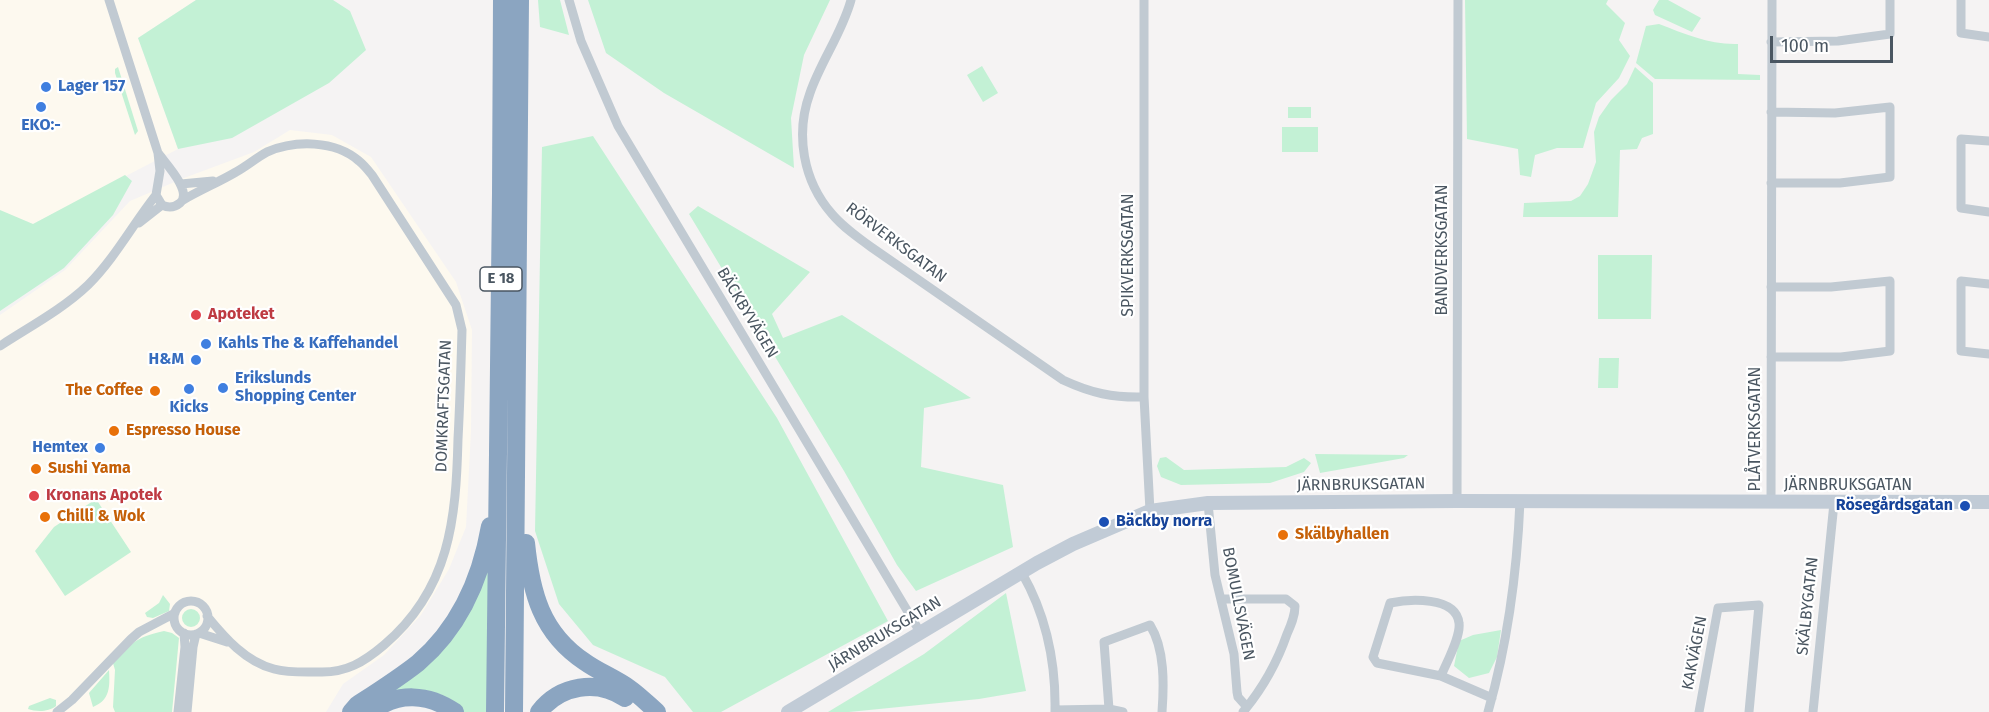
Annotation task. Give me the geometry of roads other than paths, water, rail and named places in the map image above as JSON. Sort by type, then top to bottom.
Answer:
[{"type":"highway","name":"E 18","points":[[495,712],[502,0]]},
{"type":"highway","name":"E 18","points":[[514,712],[520,0]]},
{"type":"highway","name":"E 18","points":[[517,488],[523,499],[532,586],[545,620],[559,640],[577,656],[629,688],[657,712]]},
{"type":"highway","name":"E 18","points":[[370,705],[436,645],[451,627],[474,584],[490,525],[498,508]]},
{"type":"highway","points":[[539,712],[552,698],[585,687],[596,687],[619,693],[640,712]]},
{"type":"highway","points":[[353,712],[370,705],[410,697],[433,700],[455,712]]},
{"type":"street","points":[[0,346],[82,290],[94,279],[156,195],[160,171],[158,153],[109,0]]},
{"type":"street","name":"BÄCKBYVÄGEN","points":[[569,0],[581,41],[618,126],[920,632]]},
{"type":"street","name":"RÖRVERKSGATAN","points":[[851,0],[810,93],[802,125],[804,159],[814,186],[828,209],[843,226],[871,247],[1063,380],[1096,393],[1122,397],[1144,397]]},
{"type":"street","name":"SPIKVERKSGATAN","points":[[1144,0],[1144,397],[1150,511]]},
{"type":"street","name":"BANDVERKSGATAN","points":[[1457,501],[1458,0]]},
{"type":"street","name":"PLÅTVERKSGATAN","points":[[1772,0],[1772,502]]},
{"type":"street","points":[[1772,42],[1839,41],[1890,34],[1890,0]]},
{"type":"street","points":[[1961,0],[1961,33],[1989,37]]},
{"type":"street","points":[[1771,112],[1835,113],[1890,107],[1890,177],[1840,183],[1771,183]]},
{"type":"street","points":[[1989,141],[1961,139],[1961,208],[1989,212]]},
{"type":"street","name":"DOMKRAFTSGATAN","points":[[183,200],[268,152],[289,146],[307,144],[325,146],[352,157],[372,175],[450,296],[459,314],[462,330],[456,495],[451,531],[437,574],[419,606],[391,639],[360,663],[346,670],[331,673],[275,669],[265,666],[230,643],[207,616]]},
{"type":"street","points":[[156,195],[162,205],[172,207],[183,200],[184,189],[158,153]]},
{"type":"street","points":[[159,185],[168,180],[180,183]]},
{"type":"street","name":"DOMKRAFTSGATAN","points":[[180,183],[218,180]]},
{"type":"street","points":[[132,228],[162,205]]},
{"type":"street","name":"PLÅTVERKSGATAN","points":[[1771,287],[1831,287],[1890,281],[1890,351],[1841,357],[1771,357]]},
{"type":"street","points":[[1989,284],[1961,281],[1960,351],[1989,354]]},
{"type":"street","points":[[1488,712],[1507,634],[1520,501]]},
{"type":"street","name":"JÄRNBRUKSGATAN","points":[[788,712],[920,632],[1073,544],[1150,511],[1208,503],[1989,502]]},
{"type":"street","name":"BOMULLSVÄGEN","points":[[1208,503],[1215,575],[1234,654],[1238,697],[1245,709]]},
{"type":"street","name":"SKÄLBYGATAN","points":[[1813,712],[1834,503]]},
{"type":"street","points":[[1023,573],[1037,599],[1048,640],[1055,711],[1109,709],[1123,712]]},
{"type":"street","points":[[1221,599],[1286,599],[1295,606],[1293,619],[1277,661],[1245,709]]},
{"type":"street","points":[[1441,676],[1458,633],[1457,616],[1450,607],[1436,603],[1410,600],[1390,603],[1373,657],[1377,663],[1441,676],[1492,698]]},
{"type":"street","points":[[57,712],[72,700],[139,632],[175,613],[182,604],[193,602],[204,607],[207,616],[205,627],[197,633],[193,647],[187,712]]},
{"type":"street","name":"KAKVÄGEN","points":[[1699,712],[1719,608],[1759,605],[1749,712]]},
{"type":"street","points":[[175,613],[175,623],[182,632],[185,647],[178,712]]},
{"type":"street","points":[[155,624],[182,632],[197,633]]},
{"type":"street","points":[[1109,709],[1104,642],[1150,625],[1158,645],[1161,664],[1162,712]]},
{"type":"street","name":"DOMKRAFTSGATAN","points":[[197,633],[230,643]]},
{"type":"place","name":"Lager 157","points":[[46,87]]},
{"type":"place","name":"EKO:-","points":[[41,107]]},
{"type":"place","name":"Apoteket","points":[[196,315]]},
{"type":"place","name":"Kahls The & Kaffehandel","points":[[206,344]]},
{"type":"place","name":"H&M","points":[[196,360]]},
{"type":"place","name":"Erikslunds Shopping Center","points":[[223,388]]},
{"type":"place","name":"Kicks","points":[[189,389]]},
{"type":"place","name":"The Coffee","points":[[155,391]]},
{"type":"place","name":"Espresso House","points":[[114,431]]},
{"type":"place","name":"Hemtex","points":[[100,448]]},
{"type":"place","name":"Sushi Yama","points":[[36,469]]},
{"type":"place","name":"Kronans Apotek","points":[[34,496]]},
{"type":"place","name":"Rösegårdsgatan","points":[[1965,506]]},
{"type":"place","name":"Chilli & Wok","points":[[45,517]]},
{"type":"place","name":"Bäckby norra","points":[[1104,522]]},
{"type":"place","name":"Skälbyhallen","points":[[1283,535]]}]
